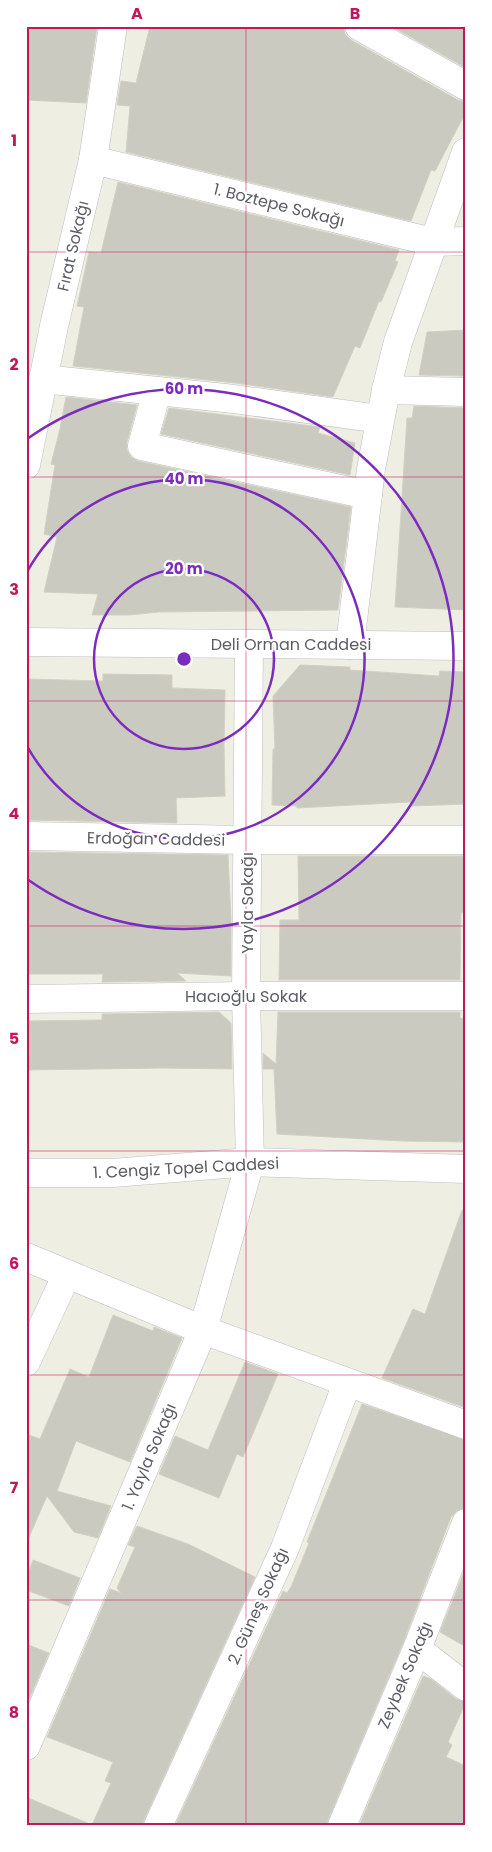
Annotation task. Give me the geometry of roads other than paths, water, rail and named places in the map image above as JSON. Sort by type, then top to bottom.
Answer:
[{"type":"street","name":"Fırat Sokağı","points":[[26,465],[54,326],[94,160],[113,26]]},
{"type":"street","points":[[359,26],[466,86]]},
{"type":"street","points":[[350,645],[368,495],[386,390],[398,342],[466,152]]},
{"type":"street","name":"1. Boztepe Sokağı","points":[[94,160],[433,242],[466,241]]},
{"type":"street","points":[[43,379],[234,399],[380,419]]},
{"type":"street","points":[[386,390],[466,392]]},
{"type":"street","points":[[157,391],[142,446],[368,495]]},
{"type":"street","name":"Deli Orman Caddesi","points":[[26,642],[466,646]]},
{"type":"street","name":"Yayla Sokağı","points":[[249,644],[246,996],[250,1162]]},
{"type":"street","name":"Erdoğan Caddesi","points":[[26,836],[247,840],[466,840]]},
{"type":"street","name":"Hacıoğlu Sokak","points":[[26,999],[466,996]]},
{"type":"street","name":"1. Cengiz Topel Caddesi","points":[[26,1173],[113,1173],[250,1162],[466,1169]]},
{"type":"street","name":"1. Yayla Sokağı","points":[[26,1746],[203,1330],[250,1162]]},
{"type":"street","points":[[26,1257],[203,1330],[466,1425]]},
{"type":"street","points":[[26,1362],[67,1274]]},
{"type":"street","name":"2. Güneş Sokağı","points":[[158,1826],[285,1548],[347,1383]]},
{"type":"street","name":"Zeybek Sokağı","points":[[342,1826],[417,1649],[466,1523]]},
{"type":"street","points":[[417,1649],[466,1687]]}]
